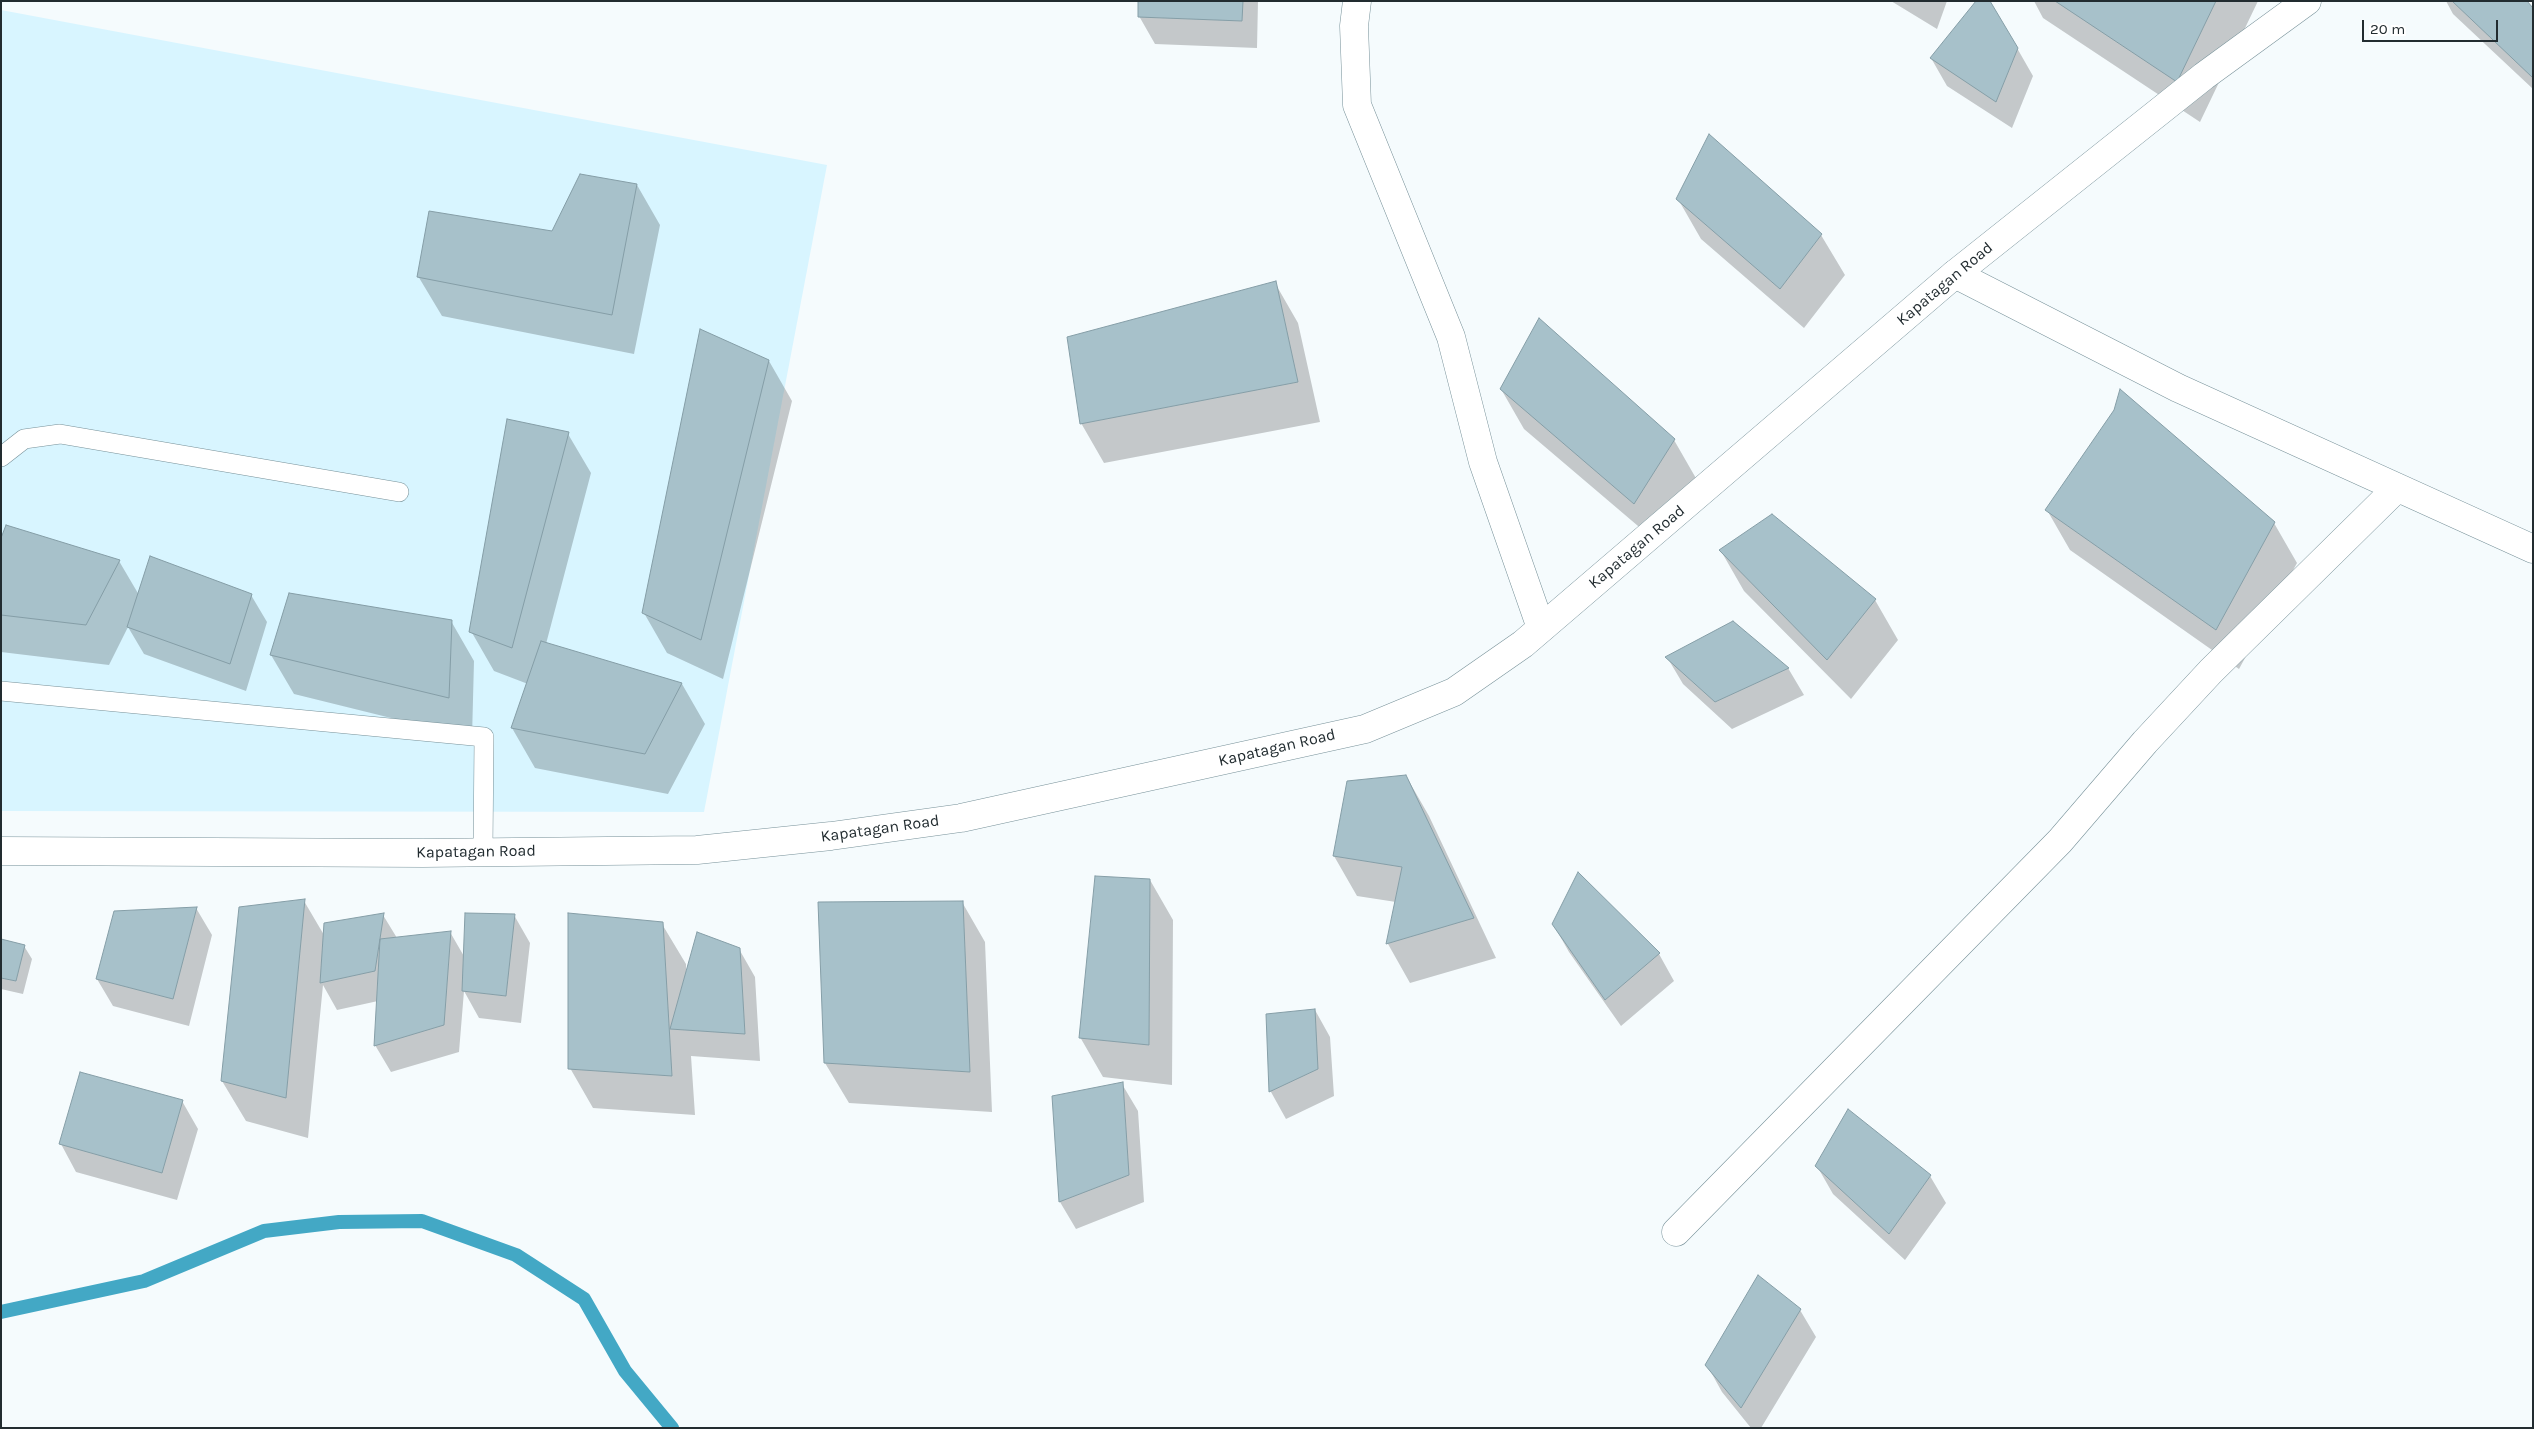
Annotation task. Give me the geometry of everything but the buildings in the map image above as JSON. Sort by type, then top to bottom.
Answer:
[{"type":"main road","points":[[1357,1],[1354,26],[1357,106],[1451,337],[1483,462],[1541,628]]},
{"type":"main road","name":"Kapatagan Road","points":[[1,851],[483,852],[697,850],[831,836],[961,818],[1365,729],[1454,692],[1523,644],[1955,274],[2204,76],[2307,1]]},
{"type":"main road","points":[[1955,274],[2178,388],[2533,549]]},
{"type":"main road","points":[[1676,1232],[2060,841],[2145,742],[2211,671],[2397,488]]},
{"type":"lane","points":[[1,457],[24,439],[60,434],[399,492]]},
{"type":"lane","points":[[1,691],[484,737],[483,852]]},
{"type":"shaded area","points":[[1,10],[827,165],[704,812],[1,811]]},
{"type":"waterway","points":[[1,1312],[144,1281],[264,1231],[339,1222],[422,1221],[516,1255],[584,1299],[625,1371],[672,1428]]}]
